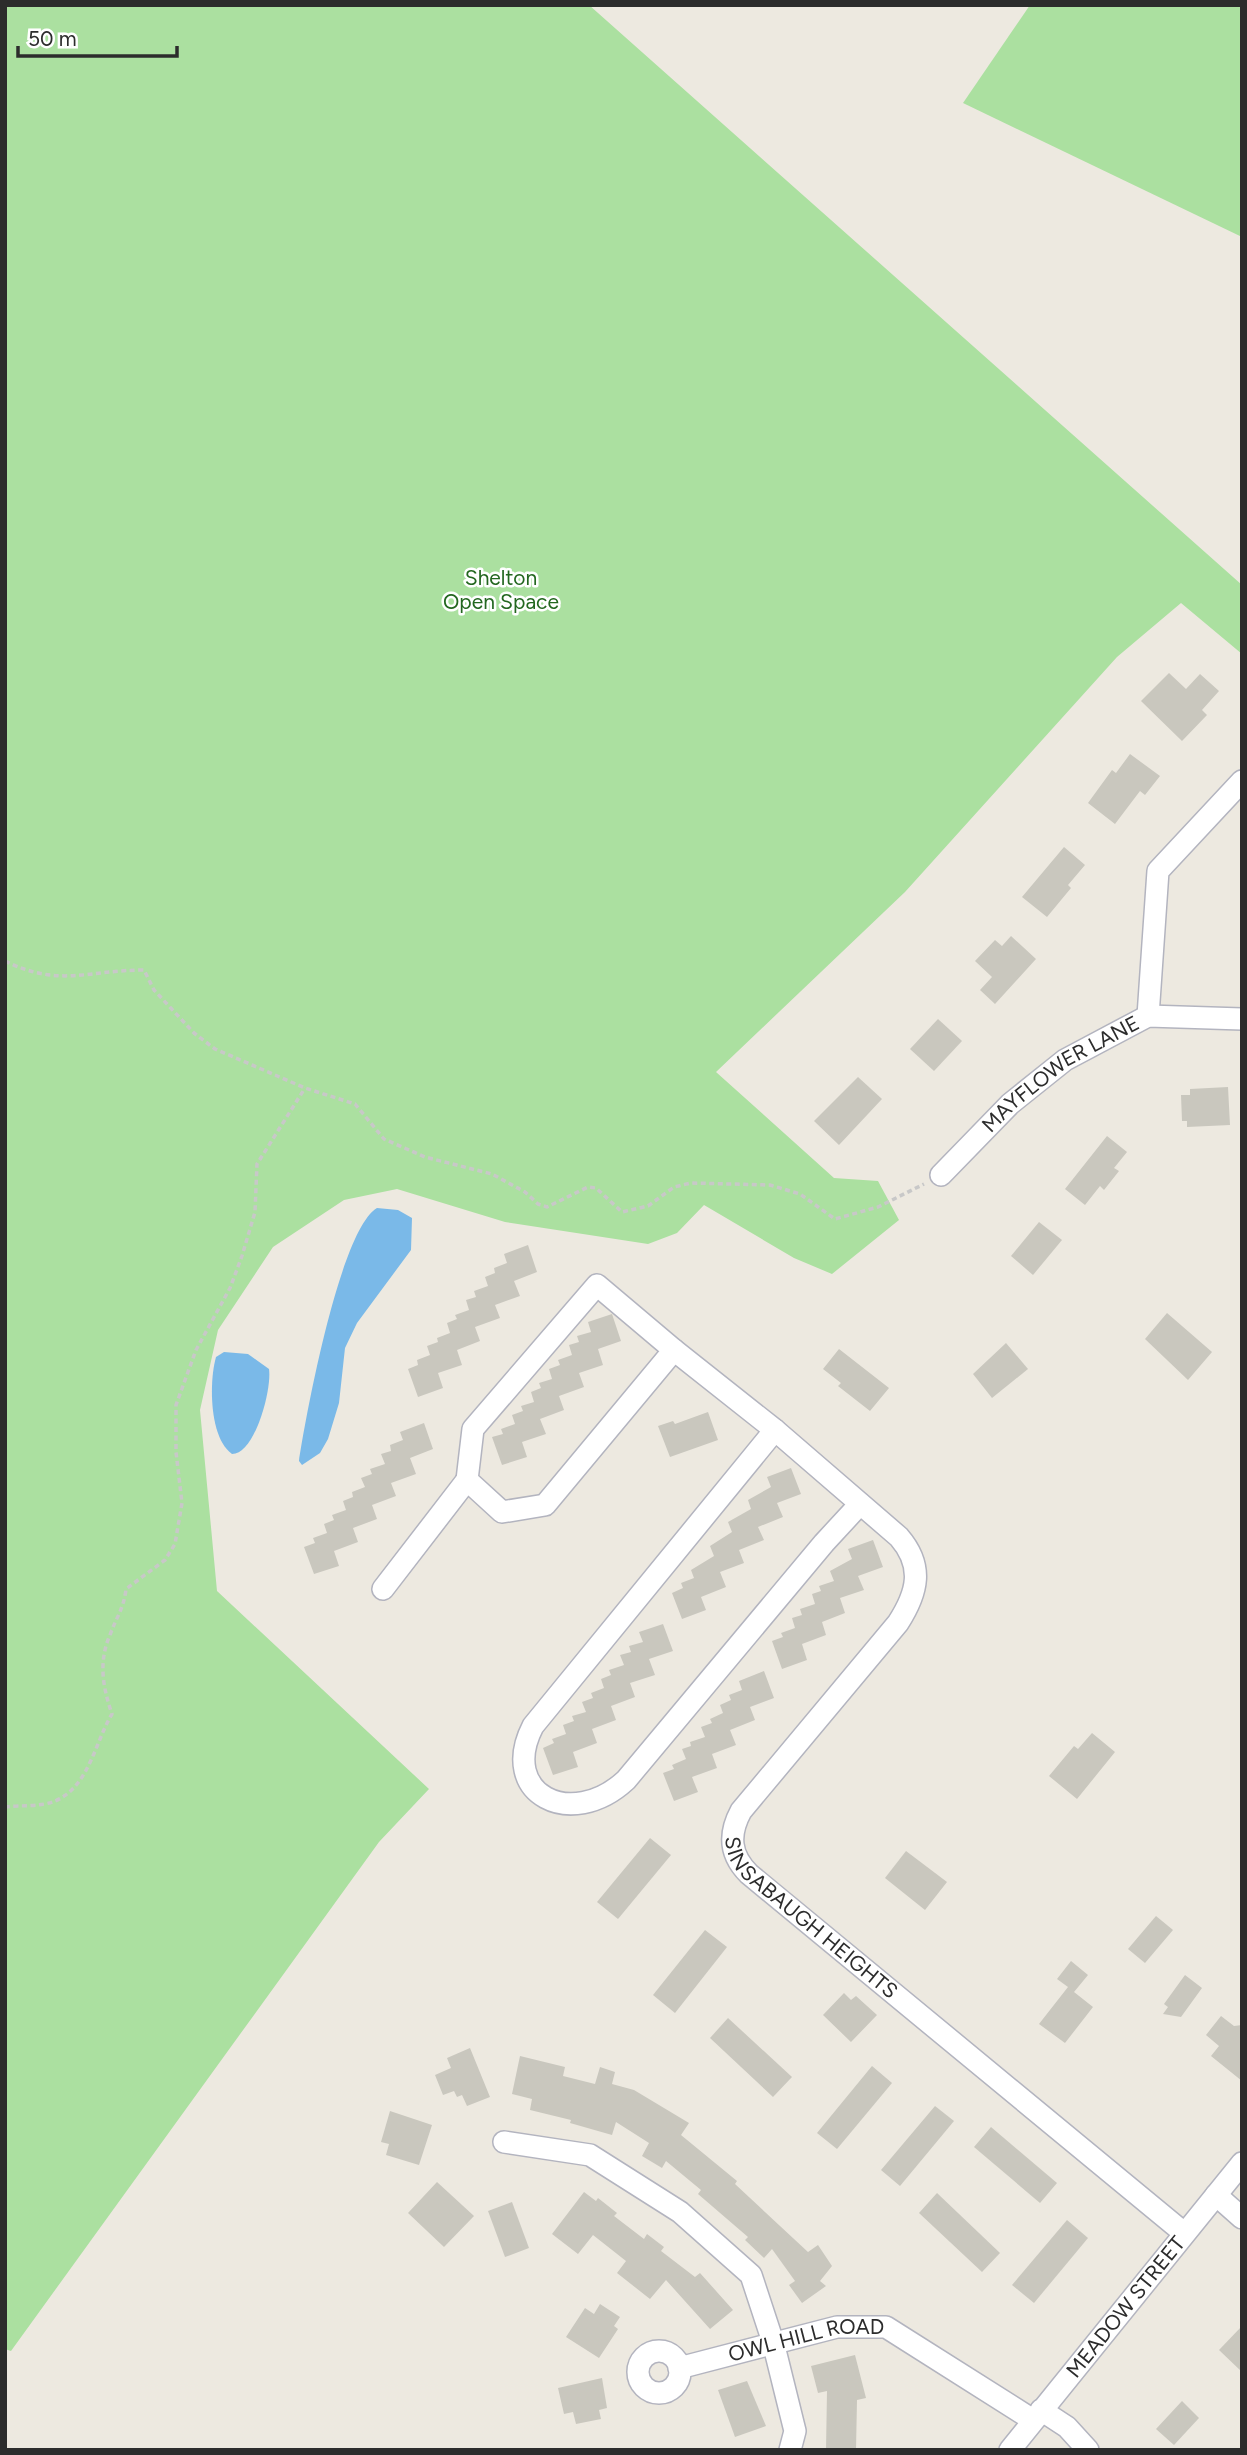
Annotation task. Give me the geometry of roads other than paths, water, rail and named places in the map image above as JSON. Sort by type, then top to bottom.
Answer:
[{"type":"street","points":[[1148,1016],[1158,871],[1242,781]]},
{"type":"street","name":"MAYFLOWER LANE","points":[[941,1175],[1010,1104],[1065,1060],[1148,1016],[1242,1019]]},
{"type":"street","name":"SINSABAUGH HEIGHTS","points":[[467,1480],[473,1429],[597,1285],[775,1430],[910,1550],[917,1573],[913,1598],[898,1623],[741,1811],[731,1841],[737,1860],[749,1874],[1184,2233]]},
{"type":"street","points":[[383,1589],[467,1480],[502,1512],[545,1505],[674,1350]]},
{"type":"street","points":[[775,1430],[533,1726],[525,1744],[524,1762],[530,1779],[545,1797],[555,1803],[579,1805],[617,1789],[860,1504]]},
{"type":"street","points":[[504,2142],[590,2155],[680,2212],[751,2275],[774,2342],[795,2431],[790,2450]]},
{"type":"street","name":"MEADOW STREET","points":[[1010,2450],[1242,2163]]},
{"type":"street","points":[[1216,2195],[1242,2218]]},
{"type":"street","name":"OWL HILL ROAD","points":[[679,2368],[837,2327],[886,2326],[1037,2415],[1067,2427],[1088,2450]]},
{"type":"water","points":[[377,1208],[398,1210],[412,1218],[411,1250],[357,1323],[345,1348],[339,1403],[328,1439],[320,1453],[302,1465],[299,1461],[309,1405],[338,1286],[350,1250],[363,1223]]},
{"type":"water","points":[[224,1352],[248,1354],[269,1369],[265,1405],[255,1432],[248,1444],[232,1454],[219,1435],[213,1408],[214,1367],[216,1357]]},
{"type":"park label","name":"Shelton Open Space","points":[[501,590]]}]
